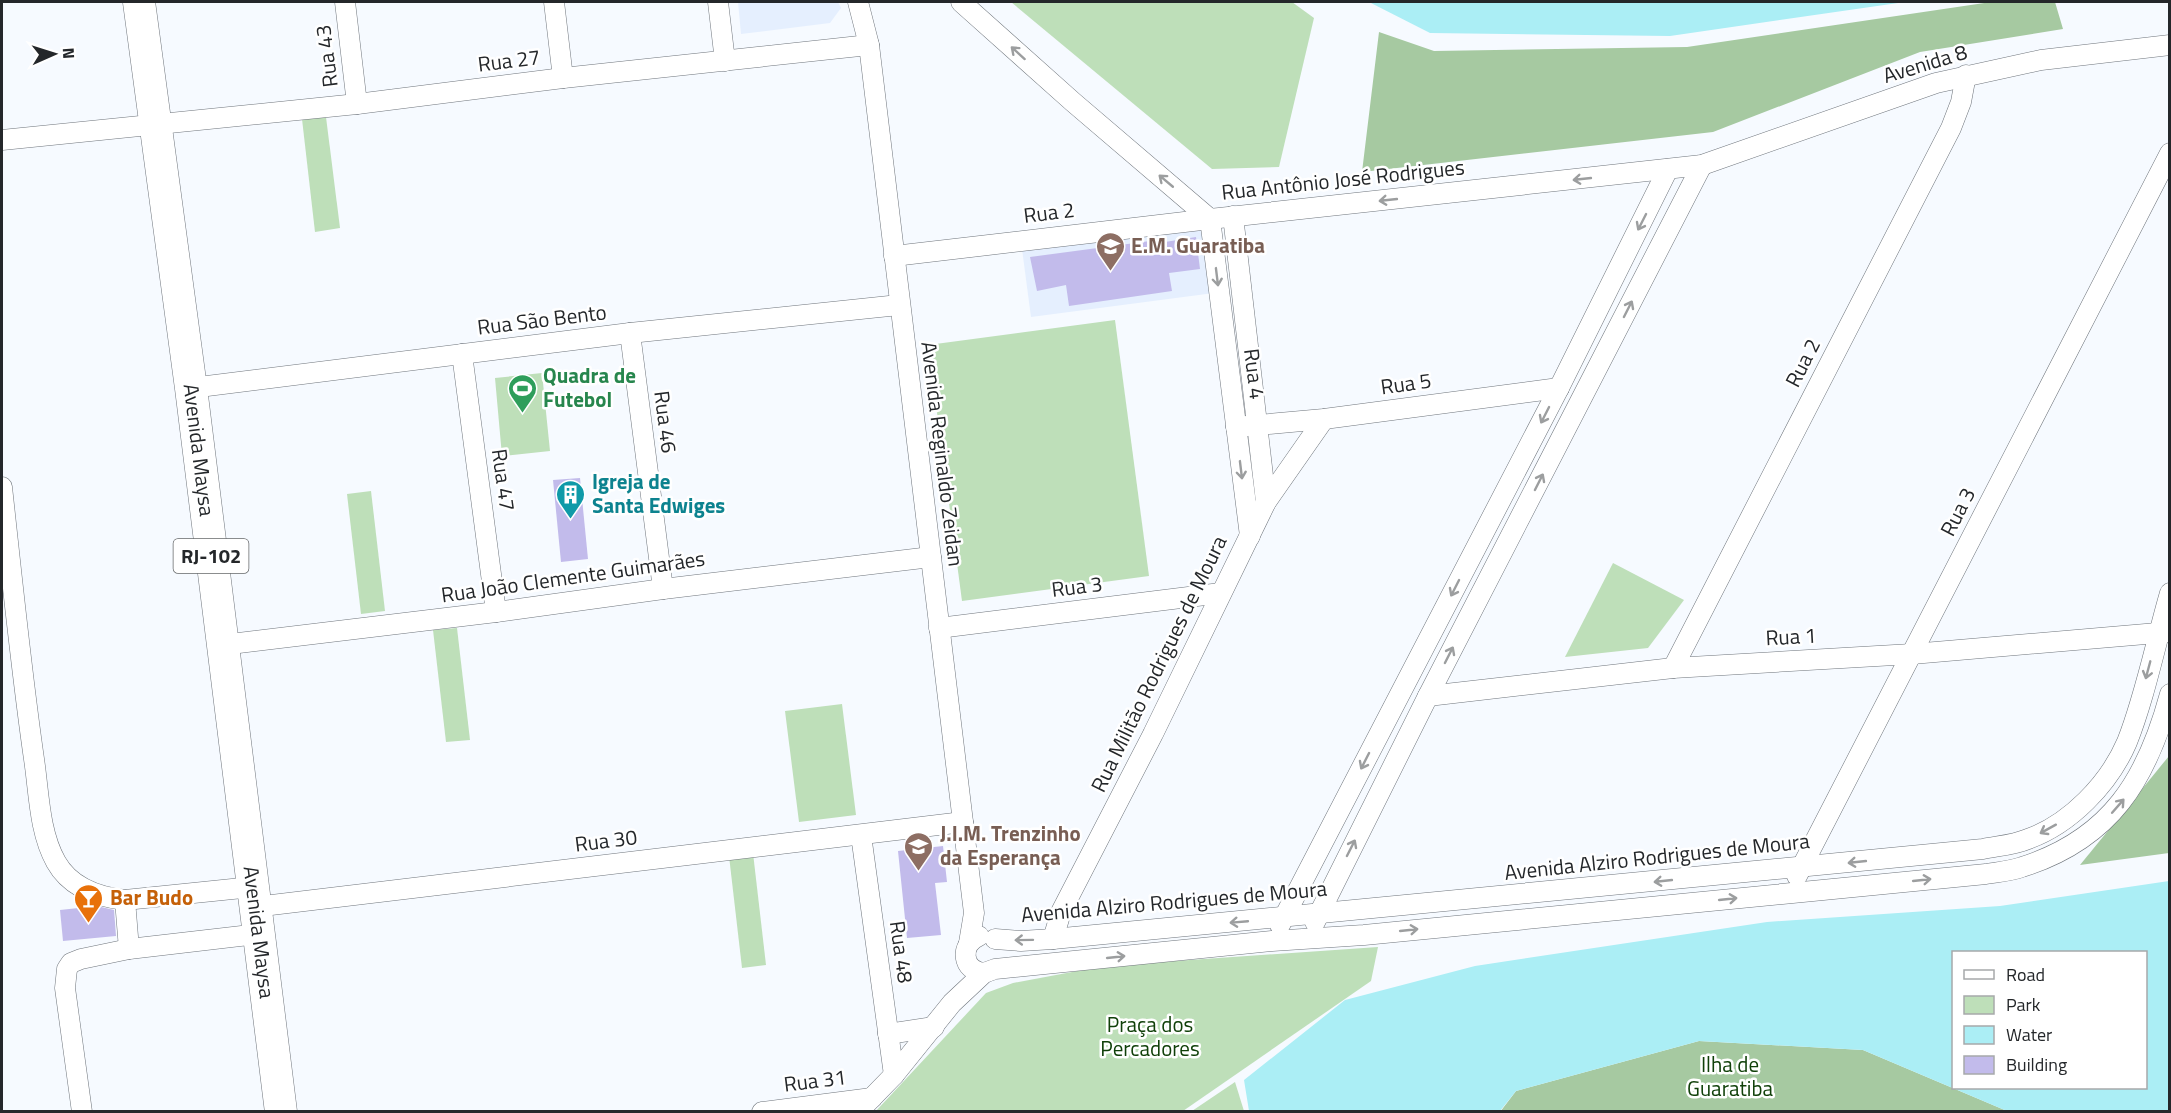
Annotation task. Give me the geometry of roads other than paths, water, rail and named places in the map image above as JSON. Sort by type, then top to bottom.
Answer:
[{"type":"main road","name":"Avenida Maysa","points":[[139,2],[191,388],[281,1112]]},
{"type":"street","name":"Rua 43","points":[[345,2],[357,104]]},
{"type":"street","points":[[554,2],[563,78]]},
{"type":"street","points":[[718,2],[725,61]]},
{"type":"street","name":"Rua Antônio José Rodrigues","points":[[962,2],[1073,102],[1210,219],[1702,165]]},
{"type":"street","name":"Avenida Reginaldo Zeidan","points":[[862,4],[869,45],[974,913],[967,951],[952,1003]]},
{"type":"street","name":"Rua 27","points":[[2,140],[357,104],[563,78],[869,45]]},
{"type":"street","name":"Avenida 8","points":[[1702,165],[1936,83],[1966,75],[2040,60],[2169,45]]},
{"type":"street","name":"Rua 2","points":[[1673,668],[1951,128],[1961,102],[1966,75]]},
{"type":"street","name":"Rua 3","points":[[1790,893],[1801,867],[2169,153]]},
{"type":"street","points":[[1308,939],[1318,914],[1428,696],[1702,165]]},
{"type":"street","points":[[1272,941],[1559,388],[1668,169]]},
{"type":"street","name":"Rua 4","points":[[1233,216],[1266,502]]},
{"type":"street","name":"Rua 2","points":[[894,256],[1210,219]]},
{"type":"street","name":"Rua 4","points":[[1210,219],[1250,536]]},
{"type":"street","name":"Rua São Bento","points":[[191,388],[630,333],[900,305]]},
{"type":"street","name":"Rua 46","points":[[630,333],[663,589]]},
{"type":"street","name":"Rua 47","points":[[462,354],[496,612]]},
{"type":"street","name":"Rua 5","points":[[1236,427],[1324,419],[1559,388]]},
{"type":"street","name":"Rua Militão Rodrigues de Moura","points":[[1062,938],[1061,912],[1153,734],[1266,502],[1324,419]]},
{"type":"street","points":[[2,487],[44,828],[56,862],[66,876],[96,894],[125,900],[255,909]]},
{"type":"street","name":"Rua João Clemente Guimarães","points":[[222,645],[931,557]]},
{"type":"street","name":"Rua 3","points":[[939,628],[1221,593]]},
{"type":"street","name":"Avenida Alziro Rodrigues de Moura","points":[[992,938],[1021,941],[1284,918],[1983,849],[2028,839],[2064,820],[2092,794],[2126,744],[2164,633],[2169,593]]},
{"type":"street","name":"Rua 1","points":[[1428,696],[1673,668],[1912,654],[2164,633]]},
{"type":"street","points":[[992,938],[978,936],[967,951],[972,969],[990,971],[1272,941],[1364,935],[1986,874],[2020,868],[2080,840],[2113,812],[2132,788],[2157,737],[2169,694]]},
{"type":"street","name":"Rua 30","points":[[255,909],[963,822]]},
{"type":"street","name":"Rua 48","points":[[861,835],[894,1075]]},
{"type":"street","points":[[125,900],[129,949]]},
{"type":"street","points":[[82,1112],[65,988],[67,969],[71,963],[129,949],[255,909]]},
{"type":"street","points":[[1364,935],[1369,909]]},
{"type":"street","name":"Avenida Reginaldo Zeidan","points":[[865,1105],[894,1075],[952,1003],[1001,960],[999,943],[992,938],[974,913]]},
{"type":"street","points":[[1062,938],[1074,961]]},
{"type":"street","points":[[888,1034],[934,1027]]},
{"type":"street","name":"Rua 31","points":[[762,1112],[865,1105]]},
{"type":"water","points":[[1369,2],[1905,2],[1670,36],[1430,33]]},
{"type":"water","points":[[2169,881],[2169,1111],[2007,1111],[1955,1089],[2147,1089],[2147,951],[1952,951],[1952,1088],[1863,1050],[1699,1041],[1516,1091],[1500,1111],[1249,1111],[1244,1080],[1345,1000],[1475,966],[1767,922],[2000,906]]},
{"type":"place","name":"E.M. Guaratiba","points":[[1110,272]]},
{"type":"place","name":"Quadra de Futebol","points":[[522,414]]},
{"type":"place","name":"Igreja de Santa Edwiges","points":[[571,520]]},
{"type":"place","name":"J.I.M. Trenzinho da Esperança","points":[[919,872]]},
{"type":"place","name":"Bar Budo","points":[[89,924]]},
{"type":"park label","name":"Praça dos Percadores","points":[[1150,1037]]},
{"type":"park label","name":"Ilha de Guaratiba","points":[[1730,1077]]}]
